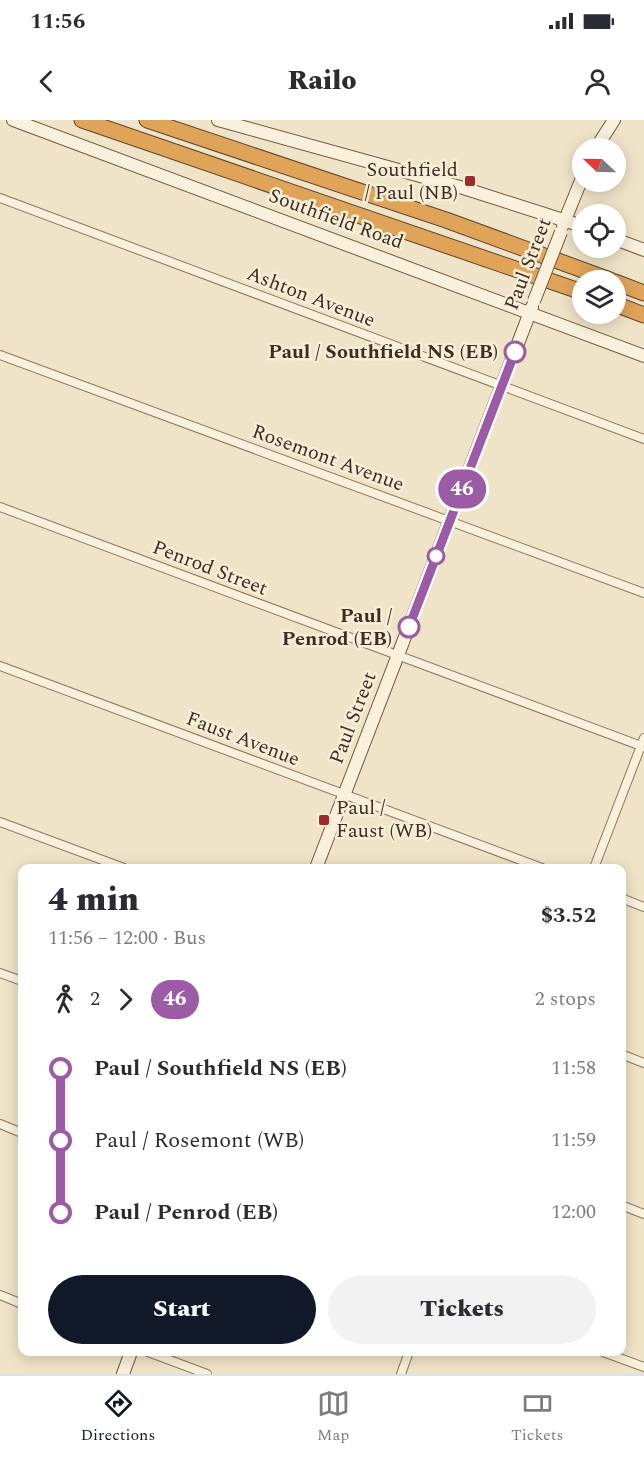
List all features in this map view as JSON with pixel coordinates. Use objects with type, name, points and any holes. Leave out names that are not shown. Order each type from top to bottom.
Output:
[{"type":"highway","points":[[82,120],[572,289]]},
{"type":"highway","points":[[147,120],[446,220],[583,270]]},
{"type":"highway","points":[[626,286],[644,293]]},
{"type":"highway","points":[[626,308],[644,315]]},
{"type":"main road","name":"Southfield Road","points":[[13,120],[532,307],[644,357]]},
{"type":"main road","points":[[218,120],[572,222]]},
{"type":"main road","points":[[602,138],[614,120]]},
{"type":"main road","name":"Paul Street","points":[[318,864],[576,192]]},
{"type":"main road","points":[[626,243],[644,250]]},
{"type":"main road","points":[[123,1374],[130,1356]]},
{"type":"street","name":"Ashton Avenue","points":[[0,198],[644,439]]},
{"type":"street","name":"Rosemont Avenue","points":[[0,355],[644,593]]},
{"type":"street","name":"Penrod Street","points":[[0,507],[398,656],[643,744]]},
{"type":"street","name":"Faust Avenue","points":[[0,666],[531,864]]},
{"type":"street","points":[[596,864],[643,744]]},
{"type":"street","points":[[0,822],[113,864]]},
{"type":"street","points":[[626,900],[644,907]]},
{"type":"street","points":[[0,973],[18,980]]},
{"type":"street","points":[[626,1056],[644,1063]]},
{"type":"street","points":[[0,1124],[18,1131]]},
{"type":"street","points":[[626,1207],[644,1214]]},
{"type":"street","points":[[0,1295],[18,1302]]},
{"type":"street","points":[[159,1356],[207,1374]]},
{"type":"street","points":[[401,1374],[408,1356]]},
{"type":"street","points":[[614,1356],[644,1367]]},
{"type":"bus line","name":"46","points":[[409,627],[515,352]]},
{"type":"place","name":"Southfield / Paul (NB)","points":[[470,181]]},
{"type":"place","name":"Paul / Southfield NS (EB)","points":[[515,352]]},
{"type":"place","name":"Paul / Penrod (EB)","points":[[409,627]]},
{"type":"place","name":"Paul / Faust (WB)","points":[[324,820]]}]
